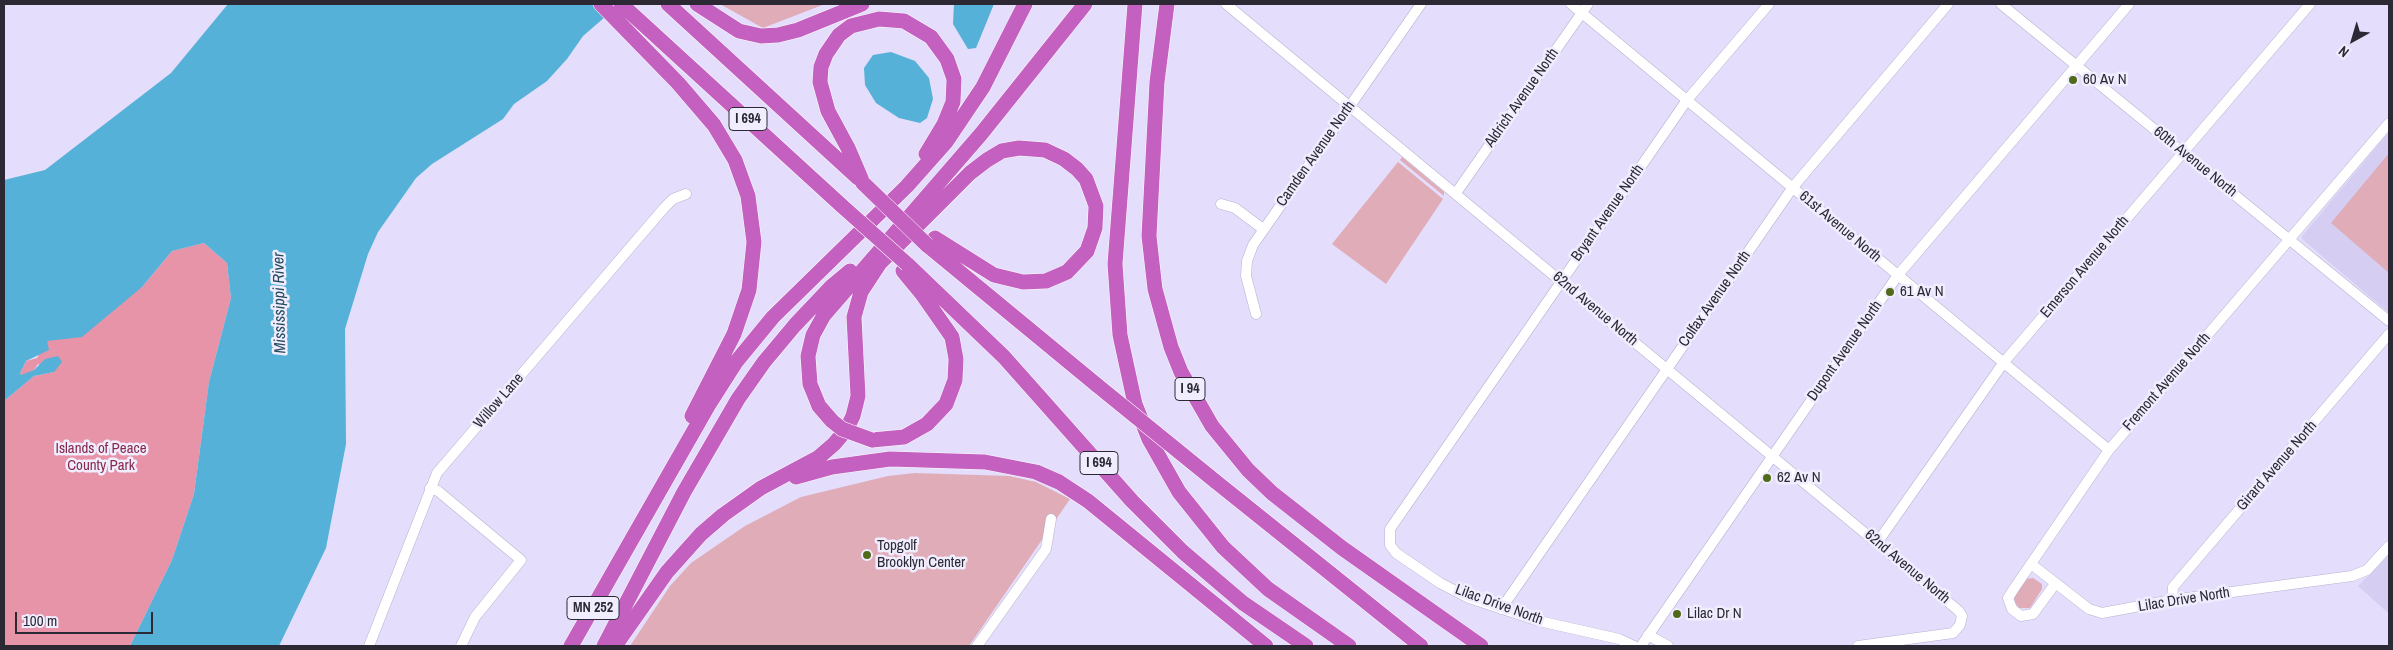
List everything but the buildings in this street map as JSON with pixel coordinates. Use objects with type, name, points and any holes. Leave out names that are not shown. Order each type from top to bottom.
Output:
[{"type":"highway","points":[[601,4],[706,114],[722,135],[735,160],[750,206],[754,233],[754,261],[746,302],[734,334],[615,569]]},
{"type":"highway","name":"I 694","points":[[621,4],[842,206],[904,267],[1004,357],[1132,501],[1183,552],[1243,603],[1306,646]]},
{"type":"highway","points":[[697,4],[739,31],[761,36],[793,32],[862,4]]},
{"type":"highway","points":[[615,569],[708,406],[736,362],[773,317],[913,181],[956,129],[990,74],[1025,4]]},
{"type":"highway","points":[[904,267],[952,337],[956,359],[955,380],[946,404],[927,424],[904,437],[872,440],[842,429],[827,417],[819,406],[809,378],[810,342],[828,309],[981,134],[1085,4]]},
{"type":"highway","points":[[1135,4],[1115,264],[1120,335],[1136,404],[1149,439],[1179,492],[1223,547],[1268,589],[1349,646]]},
{"type":"highway","name":"I 94","points":[[1167,4],[1157,82],[1149,236],[1155,289],[1167,335],[1181,372],[1212,426],[1244,465],[1272,494],[1342,548],[1481,646]]},
{"type":"highway","name":"I 694","points":[[671,6],[907,226],[931,242],[1098,386],[1421,646]]},
{"type":"highway","points":[[841,251],[923,158],[944,124],[953,102],[954,86],[952,72],[940,47],[920,29],[896,19],[871,19],[845,30],[826,54],[819,75],[828,111],[848,148],[862,183]]},
{"type":"highway","points":[[615,646],[672,565],[696,539],[761,488],[819,457],[846,430],[857,403],[858,377],[854,317],[865,285],[880,263],[980,165],[994,155],[1010,149],[1029,148],[1052,152],[1077,169],[1086,179],[1094,200],[1096,220],[1087,251],[1068,272],[1046,281],[1023,282],[994,275],[931,242]]},
{"type":"highway","points":[[604,646],[706,453],[754,375],[795,325],[832,286],[871,259]]},
{"type":"highway","points":[[732,509],[796,477],[832,467],[866,461],[897,459],[970,461],[1025,469],[1059,482],[1088,501],[1266,646]]},
{"type":"highway","name":"MN 252","points":[[571,646],[615,569]]},
{"type":"highway","points":[[1403,632],[1433,646]]},
{"type":"street","name":"62nd Avenue North","points":[[1226,4],[1667,368],[1959,611],[1962,616],[1960,625],[1952,633],[1858,646]]},
{"type":"street","name":"Camden Avenue North","points":[[1256,314],[1246,276],[1246,261],[1253,245],[1420,4]]},
{"type":"street","name":"61st Avenue North","points":[[1571,4],[2109,450]]},
{"type":"street","name":"Aldrich Avenue North","points":[[1456,193],[1588,4]]},
{"type":"street","name":"Bryant Avenue North","points":[[1390,529],[1687,100],[1768,4]]},
{"type":"street","name":"Colfax Avenue North","points":[[1501,608],[1793,187],[1948,4]]},
{"type":"street","name":"60th Avenue North","points":[[2001,4],[2389,321]]},
{"type":"street","name":"Dupont Avenue North","points":[[1640,646],[1898,275],[2129,4]]},
{"type":"street","name":"Emerson Avenue North","points":[[1877,543],[2004,362],[2310,4]]},
{"type":"street","name":"Fremont Avenue North","points":[[2055,584],[2033,614],[2021,616],[2012,609],[2008,598],[2109,450],[2389,123]]},
{"type":"street","name":"Willow Lane","points":[[370,646],[437,473],[664,208],[673,199],[686,194]]},
{"type":"street","points":[[1221,204],[1235,208],[1263,229]]},
{"type":"street","name":"Girard Avenue North","points":[[2172,600],[2173,587],[2389,334]]},
{"type":"street","points":[[430,488],[438,491],[521,560],[476,617],[461,646]]},
{"type":"street","points":[[977,646],[1046,549],[1051,519]]},
{"type":"street","name":"Lilac Drive North","points":[[1390,529],[1390,545],[1405,560],[1440,583],[1469,598],[1539,621],[1619,638],[1634,646]]},
{"type":"street","name":"Lilac Drive North","points":[[2031,564],[2089,610],[2102,613],[2172,600],[2352,576],[2367,570],[2389,546]]},
{"type":"street","points":[[1648,635],[1668,646]]},
{"type":"shaded area","points":[[720,4],[825,4],[763,28]]},
{"type":"shaded area","points":[[2389,132],[2389,313],[2302,239],[2302,236]]},
{"type":"shaded area","points":[[2389,153],[2389,273],[2331,223]]},
{"type":"shaded area","points":[[1402,157],[1444,192],[1444,196],[1400,160]]},
{"type":"shaded area","points":[[1398,162],[1443,199],[1386,284],[1332,244]]},
{"type":"shaded area","name":"Topgolf Brooklyn Center","points":[[915,473],[1009,476],[1036,482],[1070,499],[969,646],[630,646],[670,586],[691,563],[745,526],[801,497],[888,476]]},
{"type":"shaded area","points":[[2389,555],[2389,611],[2387,612],[2358,586]]},
{"type":"shaded area","points":[[2033,578],[2042,584],[2042,589],[2030,608],[2019,608],[2012,598],[2025,579]]},
{"type":"green space","name":"Islands of Peace County Park","points":[[204,243],[227,263],[231,298],[209,382],[194,494],[172,560],[130,646],[4,646],[4,401],[34,376],[54,372],[38,364],[34,370],[21,376],[20,373],[26,361],[37,358],[46,341],[142,287],[172,251]]},
{"type":"water","name":"Mississippi River","points":[[228,4],[620,4],[583,36],[567,59],[547,81],[514,104],[503,119],[432,164],[416,178],[378,232],[368,254],[345,329],[346,444],[326,548],[279,646],[130,646],[172,560],[194,494],[209,382],[231,298],[227,263],[204,243],[172,251],[142,287],[82,337],[47,341],[49,350],[26,361],[20,373],[21,375],[34,370],[45,359],[58,356],[62,362],[54,372],[34,376],[4,401],[4,180],[45,170],[171,73]]},
{"type":"water","points":[[954,4],[994,4],[976,48],[968,49],[953,24]]},
{"type":"water","points":[[891,52],[915,61],[929,78],[933,99],[927,118],[920,123],[899,118],[876,103],[865,85],[864,68],[873,55]]},
{"type":"place","name":"60 Av N","points":[[2073,80]]},
{"type":"place","name":"61 Av N","points":[[1890,292]]},
{"type":"place","name":"62 Av N","points":[[1767,478]]},
{"type":"place","name":"Topgolf Brooklyn Center","points":[[867,555]]},
{"type":"place","name":"Lilac Dr N","points":[[1677,614]]}]
